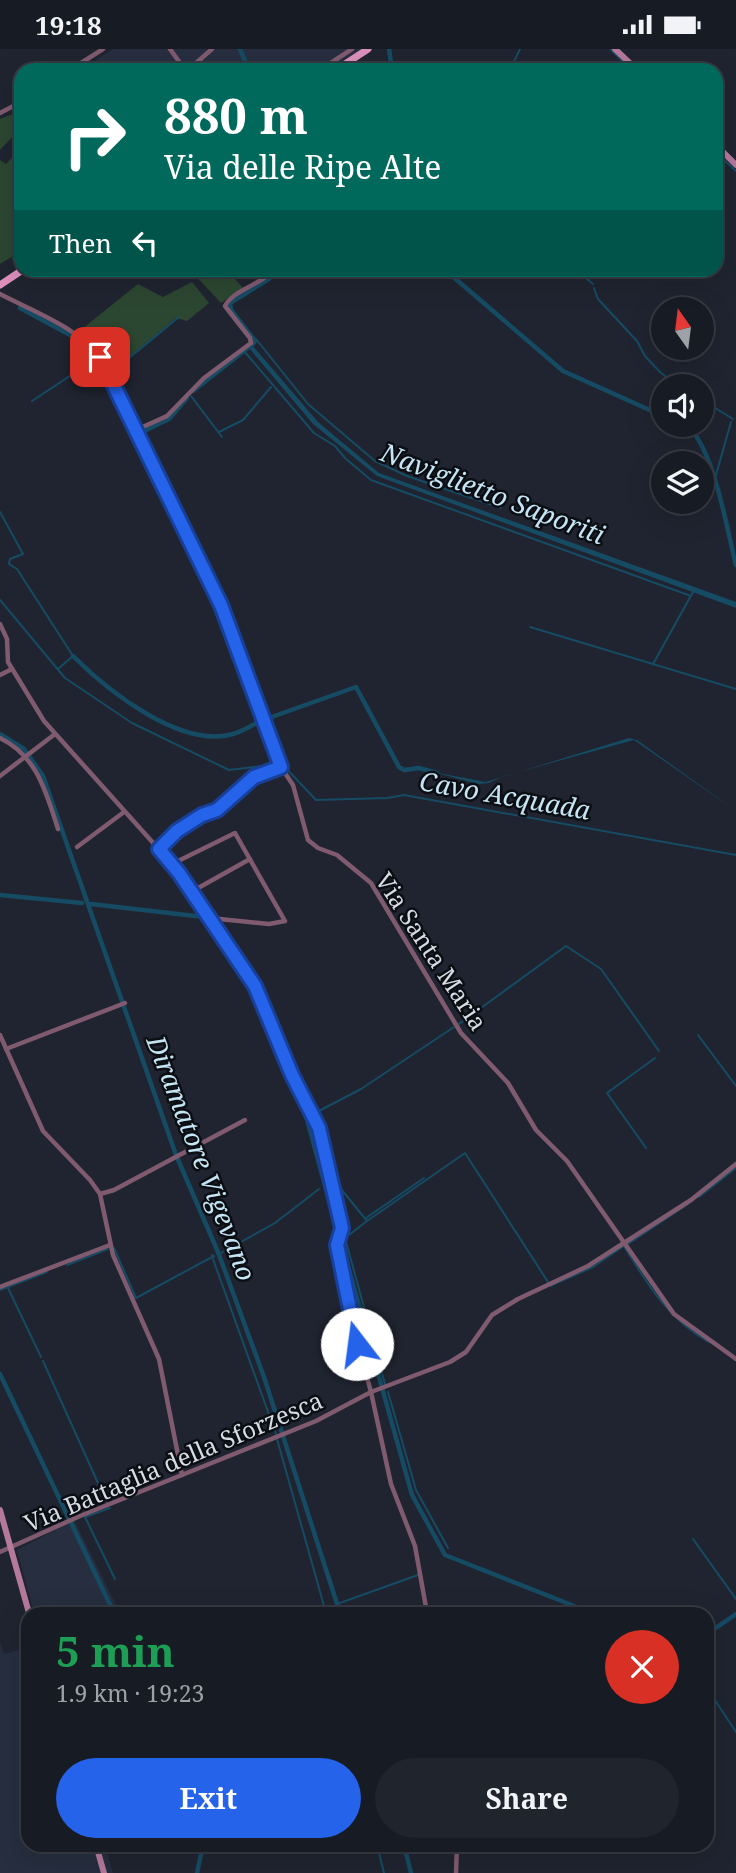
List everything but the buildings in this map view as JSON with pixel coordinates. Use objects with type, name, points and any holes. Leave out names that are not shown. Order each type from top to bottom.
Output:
[{"type":"main road","points":[[346,63],[368,49]]},
{"type":"main road","points":[[615,49],[630,63]]},
{"type":"main road","points":[[340,57],[354,58]]},
{"type":"main road","points":[[723,152],[736,165]]},
{"type":"main road","points":[[0,1510],[27,1607]]},
{"type":"main road","points":[[98,1852],[104,1873]]},
{"type":"street","points":[[82,63],[103,49]]},
{"type":"street","points":[[170,49],[181,63]]},
{"type":"street","points":[[195,63],[212,49]]},
{"type":"street","points":[[331,63],[352,49]]},
{"type":"street","points":[[137,433],[167,416],[204,377],[250,344],[225,306],[263,277]]},
{"type":"street","name":"Via Santa Maria","points":[[0,294],[84,341],[100,357],[221,605],[281,767],[293,785],[308,840],[318,848],[337,855],[371,883],[461,1033],[508,1083],[536,1130],[567,1161],[674,1314],[736,1359]]},
{"type":"street","points":[[0,624],[7,639],[7,656],[12,669],[55,734],[172,864],[255,986],[292,1075],[319,1128],[342,1228],[337,1245],[349,1312],[371,1392],[391,1484],[415,1546],[426,1607]]},
{"type":"street","points":[[0,675],[12,669]]},
{"type":"street","points":[[0,776],[55,734]]},
{"type":"street","points":[[0,738],[28,755],[40,778],[58,829]]},
{"type":"street","points":[[159,849],[177,831],[202,815],[217,810],[254,777],[281,767]]},
{"type":"street","points":[[77,848],[124,812]]},
{"type":"street","points":[[172,864],[235,833],[285,921],[268,924],[209,918]]},
{"type":"street","points":[[191,892],[250,859]]},
{"type":"street","points":[[5,1049],[125,1003]]},
{"type":"street","points":[[0,1035],[43,1131],[100,1194],[110,1245],[159,1359],[182,1475]]},
{"type":"street","points":[[100,1194],[114,1190],[245,1120]]},
{"type":"street","name":"Via Battaglia della Sforzesca","points":[[0,1552],[70,1520],[316,1421],[371,1392],[450,1362],[466,1352],[492,1315],[517,1299],[588,1266],[691,1200],[736,1164]]},
{"type":"street","points":[[0,1287],[110,1245]]},
{"type":"street","points":[[456,1873],[457,1852]]},
{"type":"shaded area","points":[[113,49],[362,49],[340,63],[92,63]]},
{"type":"shaded area","points":[[74,1520],[117,1607],[32,1607],[17,1550]]},
{"type":"shaded area","points":[[0,1641],[4,1654],[21,1649],[21,1852],[107,1852],[113,1873],[0,1873]]},
{"type":"green space","points":[[14,114],[14,135],[0,150],[0,119]]},
{"type":"green space","points":[[14,155],[14,255],[0,264],[0,160],[6,164]]},
{"type":"green space","points":[[197,277],[233,277],[243,288],[221,303]]},
{"type":"green space","points":[[192,282],[209,303],[187,321],[176,318],[110,373],[103,353],[119,344],[115,334],[107,337],[99,333],[88,340],[77,333],[138,284],[163,297]]},
{"type":"water","points":[[252,345],[318,422],[379,473],[736,602],[736,608],[377,476],[313,424],[249,348]]},
{"type":"water","points":[[629,738],[637,740],[736,811],[634,740],[519,772]]},
{"type":"water","points":[[433,772],[486,782],[501,777],[489,783],[478,784]]},
{"type":"waterway","points":[[240,49],[246,63]]},
{"type":"waterway","points":[[389,49],[391,63]]},
{"type":"waterway","points":[[513,63],[520,49]]},
{"type":"waterway","points":[[610,49],[625,63]]},
{"type":"waterway","points":[[723,159],[736,171]]},
{"type":"waterway","points":[[255,341],[231,310],[230,303],[271,277]]},
{"type":"waterway","points":[[453,277],[563,371],[651,411]]},
{"type":"waterway","points":[[585,277],[593,284]]},
{"type":"waterway","points":[[594,288],[598,299],[637,341],[645,356],[662,374]]},
{"type":"waterway","points":[[20,308],[72,336],[96,355],[150,465]]},
{"type":"waterway","points":[[106,377],[179,317]]},
{"type":"waterway","name":"Naviglietto Saporiti","points":[[256,339],[308,404],[375,461],[407,476],[501,508]]},
{"type":"waterway","points":[[193,391],[254,343]]},
{"type":"waterway","name":"Naviglietto Saporiti","points":[[244,351],[314,433],[335,446],[371,480],[691,596]]},
{"type":"waterway","points":[[32,401],[97,358]]},
{"type":"waterway","points":[[219,432],[243,420],[271,387]]},
{"type":"waterway","points":[[191,396],[222,437]]},
{"type":"waterway","points":[[136,435],[169,419],[187,398]]},
{"type":"waterway","points":[[714,407],[733,419]]},
{"type":"waterway","points":[[714,482],[731,422]]},
{"type":"waterway","points":[[697,437],[712,470],[736,565]]},
{"type":"waterway","points":[[0,512],[23,554],[10,559],[9,564],[17,569],[73,656],[58,669]]},
{"type":"waterway","points":[[653,664],[693,592]]},
{"type":"waterway","name":"Cavo Acquada","points":[[0,600],[65,678],[132,723],[229,770],[278,764]]},
{"type":"waterway","points":[[530,627],[736,689]]},
{"type":"waterway","points":[[73,656],[125,700],[147,714],[191,733],[213,736],[233,734],[263,720]]},
{"type":"waterway","points":[[266,719],[356,687],[399,767],[404,770],[419,768],[437,773]]},
{"type":"waterway","name":"Diramatore Vigevano","points":[[0,734],[24,749],[43,776],[176,1155],[218,1252],[264,1377],[338,1607]]},
{"type":"waterway","name":"Cavo Acquada","points":[[282,764],[316,800],[404,795],[736,855]]},
{"type":"waterway","points":[[0,895],[82,903]]},
{"type":"waterway","points":[[91,904],[204,917],[233,957]]},
{"type":"waterway","points":[[459,1024],[566,946],[601,969],[659,1051]]},
{"type":"waterway","points":[[247,979],[306,1116],[339,1237]]},
{"type":"waterway","points":[[315,1113],[361,1089],[454,1027]]},
{"type":"waterway","points":[[698,1035],[736,1086]]},
{"type":"waterway","points":[[646,1148],[607,1093],[655,1058]]},
{"type":"waterway","points":[[337,1184],[367,1221],[465,1153],[548,1282]]},
{"type":"waterway","points":[[699,1197],[736,1168]]},
{"type":"waterway","points":[[366,1218],[424,1178]]},
{"type":"waterway","points":[[221,1253],[275,1223],[319,1189]]},
{"type":"waterway","points":[[628,1244],[688,1204]]},
{"type":"waterway","points":[[367,1221],[345,1238],[385,1384]]},
{"type":"waterway","points":[[341,1241],[412,1495],[445,1555],[577,1607]]},
{"type":"waterway","points":[[550,1286],[593,1267],[624,1246],[660,1300],[682,1323],[709,1342]]},
{"type":"waterway","points":[[114,1248],[136,1298],[214,1256]]},
{"type":"waterway","points":[[67,1265],[108,1249]]},
{"type":"waterway","points":[[213,1259],[276,1434]]},
{"type":"waterway","points":[[0,1290],[47,1272]]},
{"type":"waterway","points":[[8,1288],[41,1357]]},
{"type":"waterway","points":[[43,1361],[107,1503]]},
{"type":"waterway","points":[[0,1374],[111,1607]]},
{"type":"waterway","points":[[388,1392],[416,1490],[448,1548]]},
{"type":"waterway","points":[[277,1439],[324,1607]]},
{"type":"waterway","points":[[110,1508],[85,1517],[115,1579]]},
{"type":"waterway","points":[[693,1539],[736,1599]]},
{"type":"waterway","points":[[337,1604],[418,1575]]},
{"type":"waterway","points":[[714,1629],[736,1614]]},
{"type":"waterway","points":[[714,1699],[736,1732]]},
{"type":"waterway","points":[[197,1873],[202,1852]]},
{"type":"waterway","points":[[379,1852],[384,1873]]},
{"type":"waterway","name":"Diramatore Vigevano","points":[[406,1852],[411,1873]]},
{"type":"route","points":[[100,357],[119,400],[198,553],[221,605],[245,663],[281,767],[254,777],[217,810],[202,815],[168,837],[159,849],[179,873],[246,970],[292,1075],[315,1116],[343,1233],[337,1245],[357,1344]]}]
